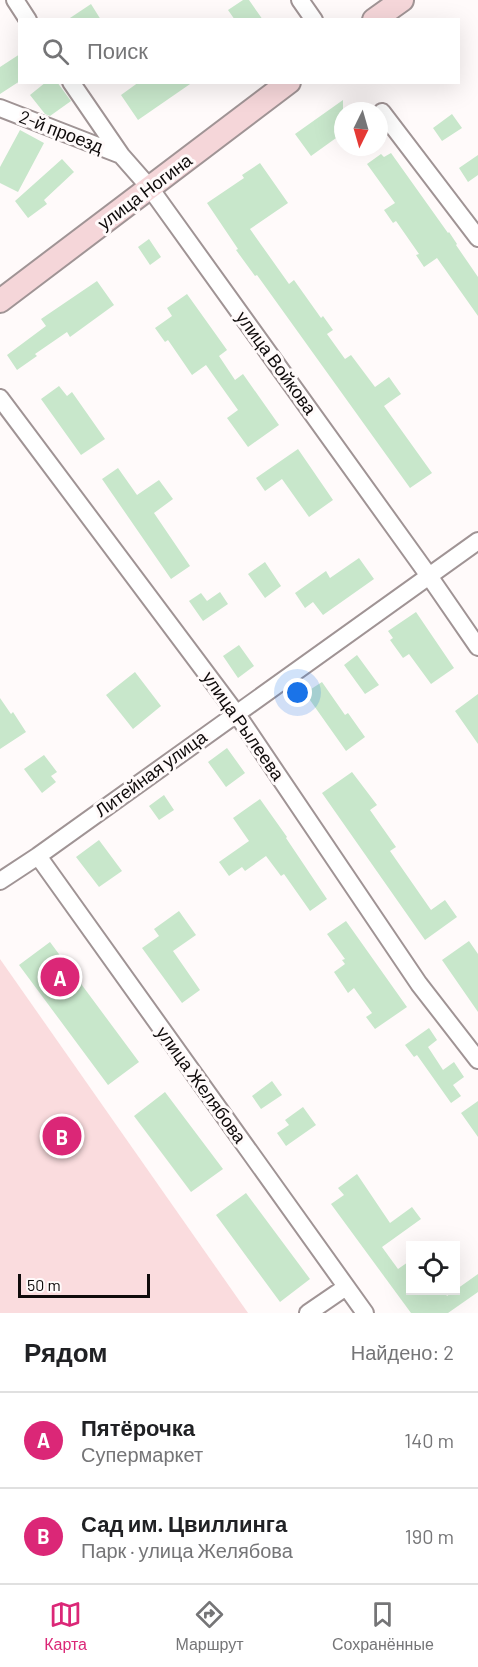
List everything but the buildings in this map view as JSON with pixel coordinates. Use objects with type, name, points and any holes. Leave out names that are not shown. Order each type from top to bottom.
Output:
[{"type":"street","points":[[15,0],[27,18]]},
{"type":"street","points":[[300,0],[313,18]]},
{"type":"street","points":[[377,18],[402,0]]},
{"type":"street","name":"улица Войкова","points":[[72,84],[121,155],[150,188],[478,646]]},
{"type":"street","name":"улица Ногина","points":[[0,301],[286,84]]},
{"type":"street","name":"2-й проезд","points":[[0,108],[121,155]]},
{"type":"street","points":[[388,120],[478,238]]},
{"type":"street","name":"улица Рылеева","points":[[0,398],[236,713],[419,984],[478,1060]]},
{"type":"street","name":"Литейная улица","points":[[0,881],[478,541]]},
{"type":"street","name":"улица Желябова","points":[[38,856],[365,1313]]},
{"type":"street","points":[[308,1313],[346,1287]]},
{"type":"shaded area","points":[[0,959],[248,1313],[0,1313]]},
{"type":"place","name":"Пятёрочка","points":[[60,977]]},
{"type":"place","name":"Сад им. Цвиллинга","points":[[62,1136]]}]
